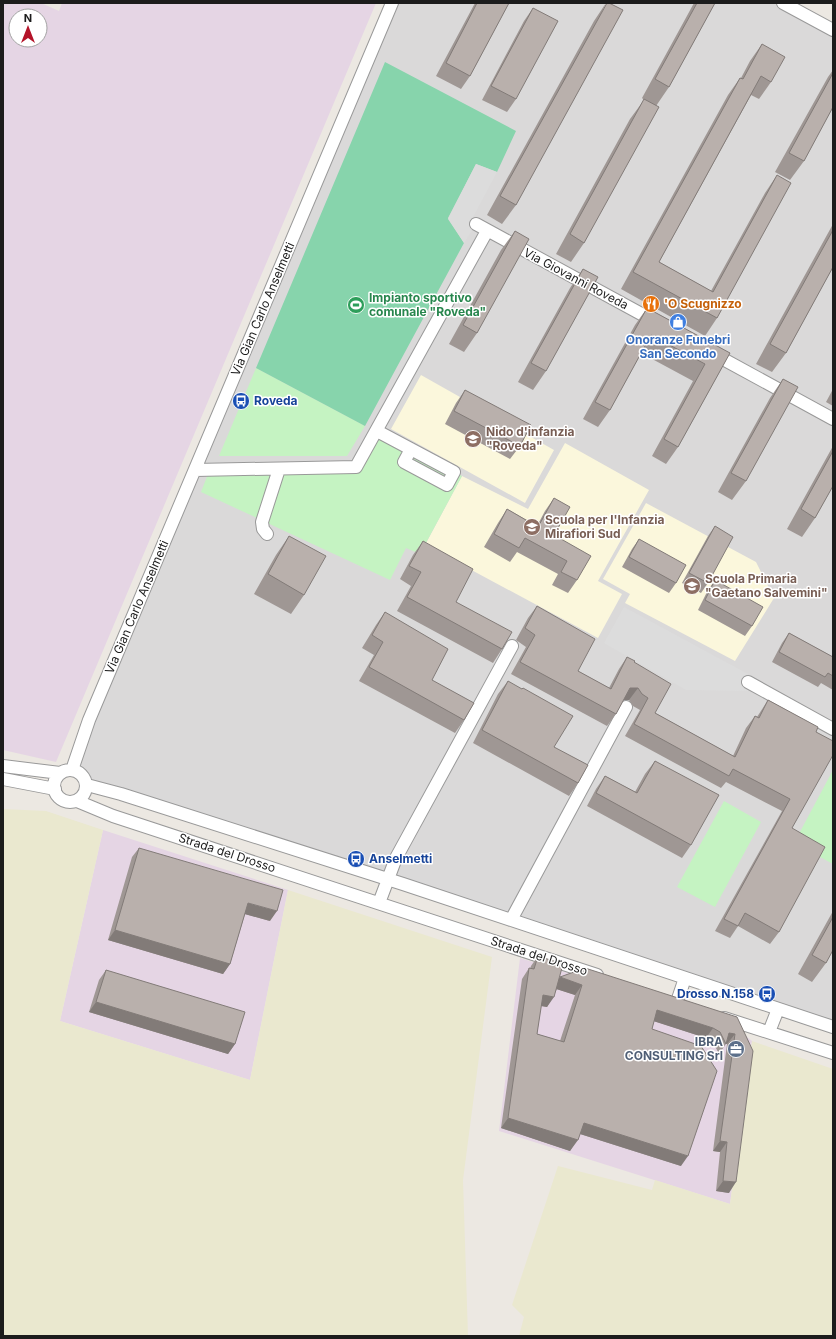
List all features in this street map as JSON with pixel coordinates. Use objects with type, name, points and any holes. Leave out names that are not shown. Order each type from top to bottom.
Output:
[{"type":"street","name":"Via Gian Carlo Anselmetti","points":[[72,770],[89,720],[392,3]]},
{"type":"street","points":[[783,3],[833,30]]},
{"type":"street","name":"Via Giovanni Roveda","points":[[476,224],[669,329]]},
{"type":"street","points":[[195,470],[356,467],[487,231]]},
{"type":"street","points":[[703,348],[833,419]]},
{"type":"street","points":[[377,431],[411,449]]},
{"type":"street","points":[[267,534],[263,529],[262,522],[279,469]]},
{"type":"street","points":[[379,903],[396,858],[512,646]]},
{"type":"street","points":[[748,682],[833,729]]},
{"type":"street","points":[[511,920],[626,707]]},
{"type":"street","points":[[3,766],[60,773],[72,770],[79,772],[87,785],[84,795],[77,801],[69,802],[57,796],[54,782],[60,773]]},
{"type":"street","points":[[3,779],[55,789]]},
{"type":"street","name":"Strada del Drosso","points":[[87,785],[121,794],[388,879],[833,1028]]},
{"type":"street","name":"Strada del Drosso","points":[[77,801],[113,816],[605,978]]},
{"type":"street","points":[[677,1002],[685,978]]},
{"type":"street","points":[[662,997],[691,1006]]},
{"type":"street","points":[[769,1032],[778,1009]]},
{"type":"street","points":[[713,1014],[833,1054]]},
{"type":"shaded area","points":[[3,3],[41,3],[59,11],[62,3],[376,3],[56,762],[3,750]]},
{"type":"shaded area","points":[[392,3],[783,3],[833,30],[833,1027],[87,785],[79,772],[72,770]]},
{"type":"shaded area","points":[[476,164],[497,172],[471,221],[476,224],[464,243],[448,219]]},
{"type":"shaded area","name":"Nido d'infanzia \"Roveda\"","points":[[421,375],[554,450],[525,503],[391,429]]},
{"type":"shaded area","name":"Scuola per l'Infanzia Mirafiori Sud","points":[[565,443],[649,490],[598,581],[622,594],[598,638],[425,545],[462,476],[528,509]]},
{"type":"shaded area","name":"Scuola Primaria \"Gaetano Salvemini\"","points":[[646,503],[756,562],[774,598],[735,661],[625,603],[630,594],[603,579]]},
{"type":"shaded area","points":[[624,607],[748,674],[748,691],[686,690],[604,643]]},
{"type":"shaded area","points":[[3,809],[46,811],[103,830],[60,1021],[250,1080],[288,890],[492,957],[463,1180],[468,1336],[3,1336]]},
{"type":"shaded area","points":[[103,830],[288,890],[250,1080],[60,1021]]},
{"type":"shaded area","points":[[520,958],[732,1025],[752,1041],[730,1204],[499,1131]]},
{"type":"shaded area","points":[[752,1041],[833,1069],[833,1336],[519,1336],[524,1317],[512,1305],[558,1166],[652,1190],[655,1180],[730,1204]]},
{"type":"green space","name":"Impianto sportivo comunale \"Roveda\"","points":[[385,62],[516,131],[497,172],[476,164],[448,218],[464,243],[365,426],[256,368]]},
{"type":"green space","points":[[256,368],[365,426],[347,456],[219,456]]},
{"type":"green space","points":[[382,433],[462,476],[420,554],[406,548],[390,580],[201,492],[208,474],[277,475],[359,472]]},
{"type":"green space","points":[[833,770],[833,864],[794,843]]},
{"type":"green space","points":[[724,801],[761,822],[715,907],[677,887]]},
{"type":"building","points":[[477,3],[509,3],[470,76],[446,63]]},
{"type":"building","points":[[607,3],[623,10],[516,205],[500,196]]},
{"type":"building","points":[[697,3],[715,3],[669,87],[655,79]]},
{"type":"building","points":[[533,8],[558,21],[516,99],[491,86]]},
{"type":"building","points":[[762,44],[785,57],[771,82],[761,76],[659,262],[713,292],[777,175],[791,183],[717,318],[633,272],[740,78],[743,79]]},
{"type":"building","points":[[833,73],[833,107],[804,161],[789,153]]},
{"type":"building","points":[[644,99],[659,107],[584,243],[570,234]]},
{"type":"building","points":[[833,230],[833,267],[786,353],[770,344]]},
{"type":"building","points":[[515,231],[529,239],[477,333],[463,325]]},
{"type":"building","points":[[583,269],[598,277],[546,371],[531,363]]},
{"type":"building","points":[[647,308],[730,353],[678,447],[664,439],[705,364],[651,335],[610,410],[595,402]]},
{"type":"building","points":[[783,379],[798,387],[746,481],[731,473]]},
{"type":"building","points":[[465,390],[531,425],[520,446],[454,411]]},
{"type":"building","points":[[833,451],[833,486],[815,518],[801,509]]},
{"type":"building","points":[[554,498],[570,507],[554,535],[591,556],[577,580],[561,572],[567,561],[525,538],[519,548],[494,534],[507,509],[538,527]]},
{"type":"building","points":[[715,526],[733,537],[708,583],[689,573]]},
{"type":"building","points":[[289,536],[326,556],[304,595],[268,574]]},
{"type":"building","points":[[639,539],[686,565],[676,583],[629,557]]},
{"type":"building","points":[[423,541],[473,569],[456,602],[512,632],[502,649],[407,597],[421,572],[409,566]]},
{"type":"building","points":[[715,580],[763,607],[752,626],[705,600]]},
{"type":"building","points":[[537,606],[595,639],[578,671],[611,689],[627,657],[635,661],[634,662],[671,684],[655,713],[735,757],[755,716],[759,718],[768,700],[818,727],[816,732],[833,741],[833,755],[792,828],[825,847],[779,932],[745,913],[738,926],[724,919],[790,799],[733,769],[729,776],[634,724],[648,698],[642,694],[638,688],[630,688],[616,714],[520,662],[535,635],[525,628]]},
{"type":"building","points":[[385,612],[448,649],[432,680],[474,703],[464,720],[369,667],[383,642],[372,635]]},
{"type":"building","points":[[789,633],[833,657],[833,676],[828,673],[825,677],[779,652]]},
{"type":"building","points":[[508,681],[573,716],[554,747],[588,765],[578,783],[482,730]]},
{"type":"building","points":[[655,761],[719,795],[691,845],[596,793],[605,776],[637,793]]},
{"type":"building","points":[[139,848],[283,890],[277,911],[248,903],[230,964],[115,930]]},
{"type":"building","points":[[833,917],[833,950],[826,963],[812,955]]},
{"type":"building","points":[[538,956],[563,964],[554,997],[543,995],[537,1034],[564,1042],[582,985],[560,977],[585,968],[737,1017],[753,1051],[736,1182],[723,1181],[727,1142],[720,1141],[735,1034],[729,1033],[726,1044],[720,1032],[713,1028],[657,1010],[652,1029],[701,1046],[717,1071],[688,1156],[584,1123],[578,1140],[508,1118],[529,968],[534,969]]},
{"type":"building","points":[[106,970],[245,1012],[235,1044],[96,1002]]},
{"type":"place","name":"'O Scugnizzo","points":[[651,304]]},
{"type":"place","name":"Impianto sportivo comunale \"Roveda\"","points":[[356,305]]},
{"type":"place","name":"Onoranze Funebri San Secondo","points":[[678,322]]},
{"type":"place","name":"Roveda","points":[[241,401]]},
{"type":"place","name":"Nido d'infanzia \"Roveda\"","points":[[473,439]]},
{"type":"place","name":"Scuola per l'Infanzia Mirafiori Sud","points":[[532,527]]},
{"type":"place","name":"Scuola Primaria \"Gaetano Salvemini\"","points":[[692,586]]},
{"type":"place","name":"Anselmetti","points":[[356,859]]},
{"type":"place","name":"Drosso N.158","points":[[767,994]]},
{"type":"place","name":"IBRA CONSULTING Srl","points":[[736,1049]]}]
